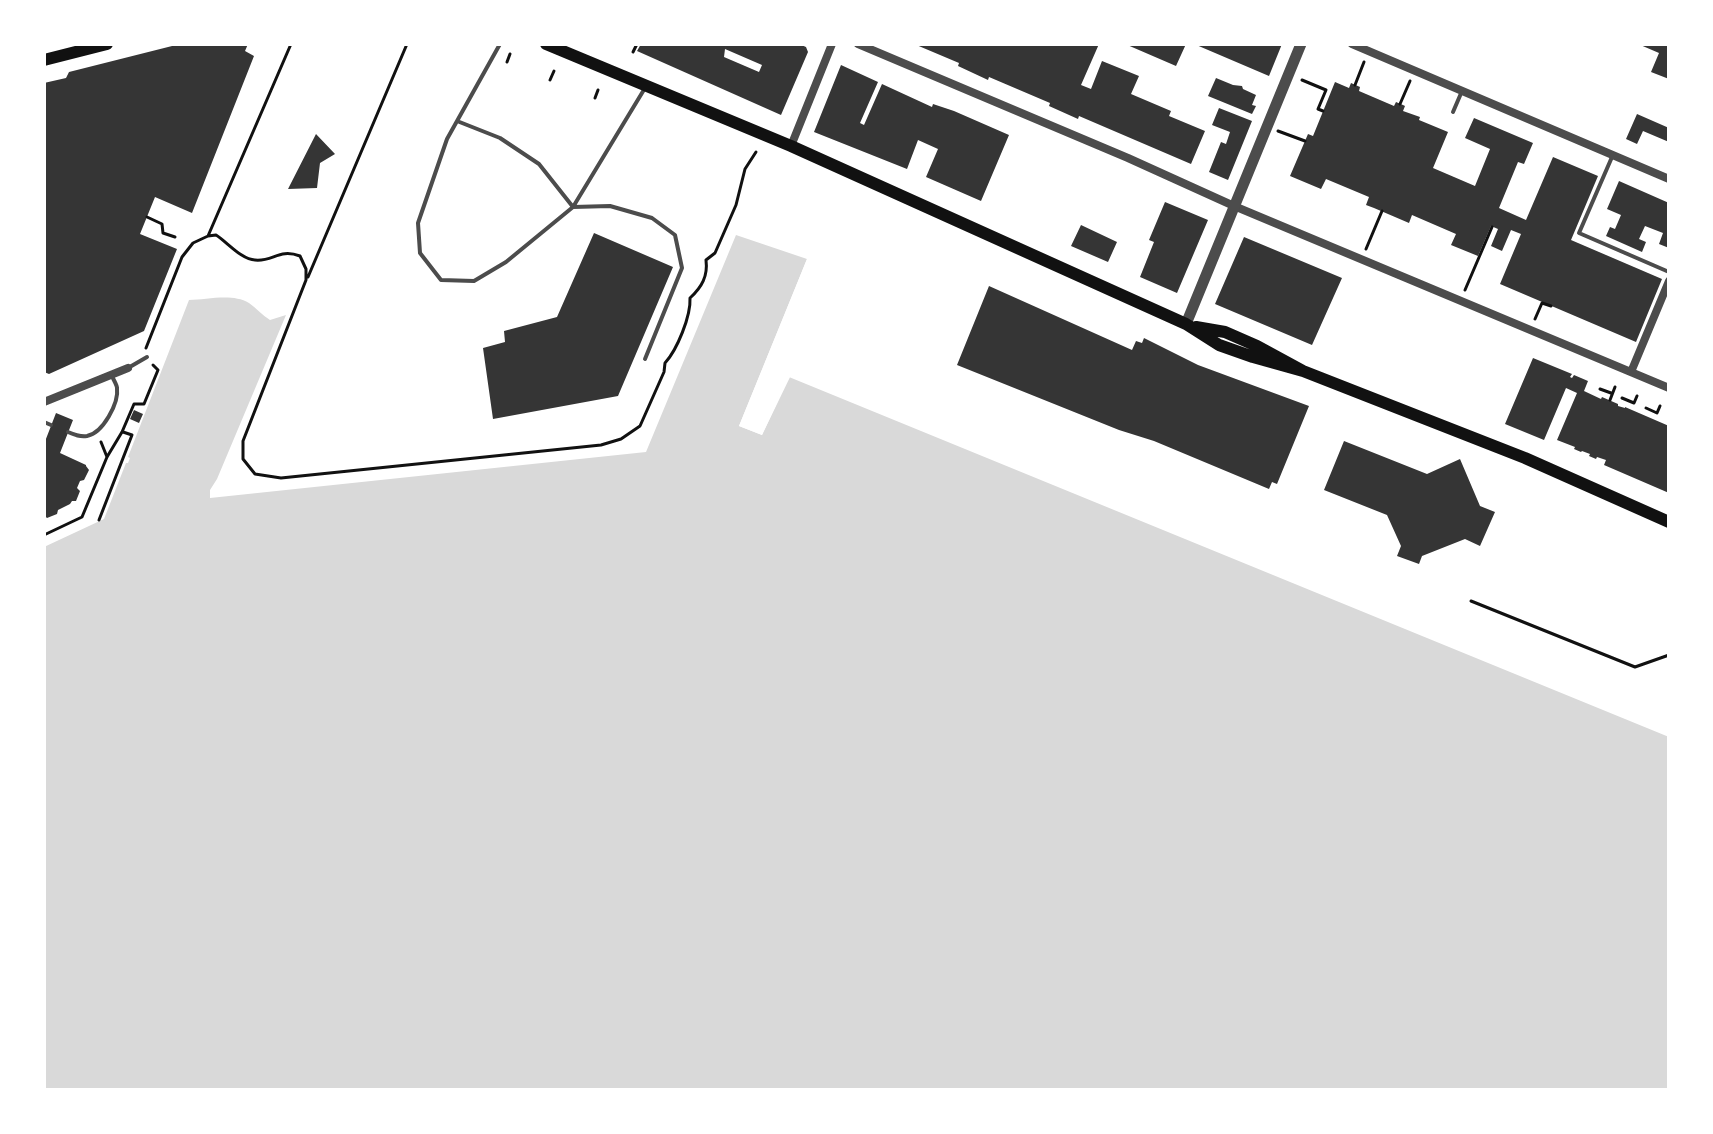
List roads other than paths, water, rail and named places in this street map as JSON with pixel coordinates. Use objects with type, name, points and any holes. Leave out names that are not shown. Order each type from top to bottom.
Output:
[{"type":"main road","points":[[44,60],[107,44]]},
{"type":"main road","points":[[546,44],[791,146],[1186,324],[1219,345],[1303,371],[1525,458],[1669,522]]},
{"type":"street","points":[[791,146],[832,44]]},
{"type":"street","points":[[858,44],[1669,388]]},
{"type":"street","points":[[1186,324],[1301,44]]},
{"type":"street","points":[[1352,44],[1669,179]]},
{"type":"street","points":[[1631,372],[1669,281]]},
{"type":"street","points":[[44,402],[128,368]]},
{"type":"lane","points":[[500,44],[447,139],[418,223],[420,253],[441,280],[474,281],[506,262],[573,207],[647,86]]},
{"type":"lane","points":[[1453,112],[1462,91]]},
{"type":"lane","points":[[457,121],[500,138],[539,164],[573,207]]},
{"type":"lane","points":[[1613,155],[1579,233],[1669,272]]},
{"type":"lane","points":[[573,207],[610,206],[652,218],[675,235],[682,268],[645,359]]},
{"type":"lane","points":[[128,368],[147,357]]},
{"type":"lane","points":[[68,432],[84,437],[98,432],[108,419],[116,397],[117,389],[112,375]]},
{"type":"lane","points":[[44,422],[51,425]]}]
